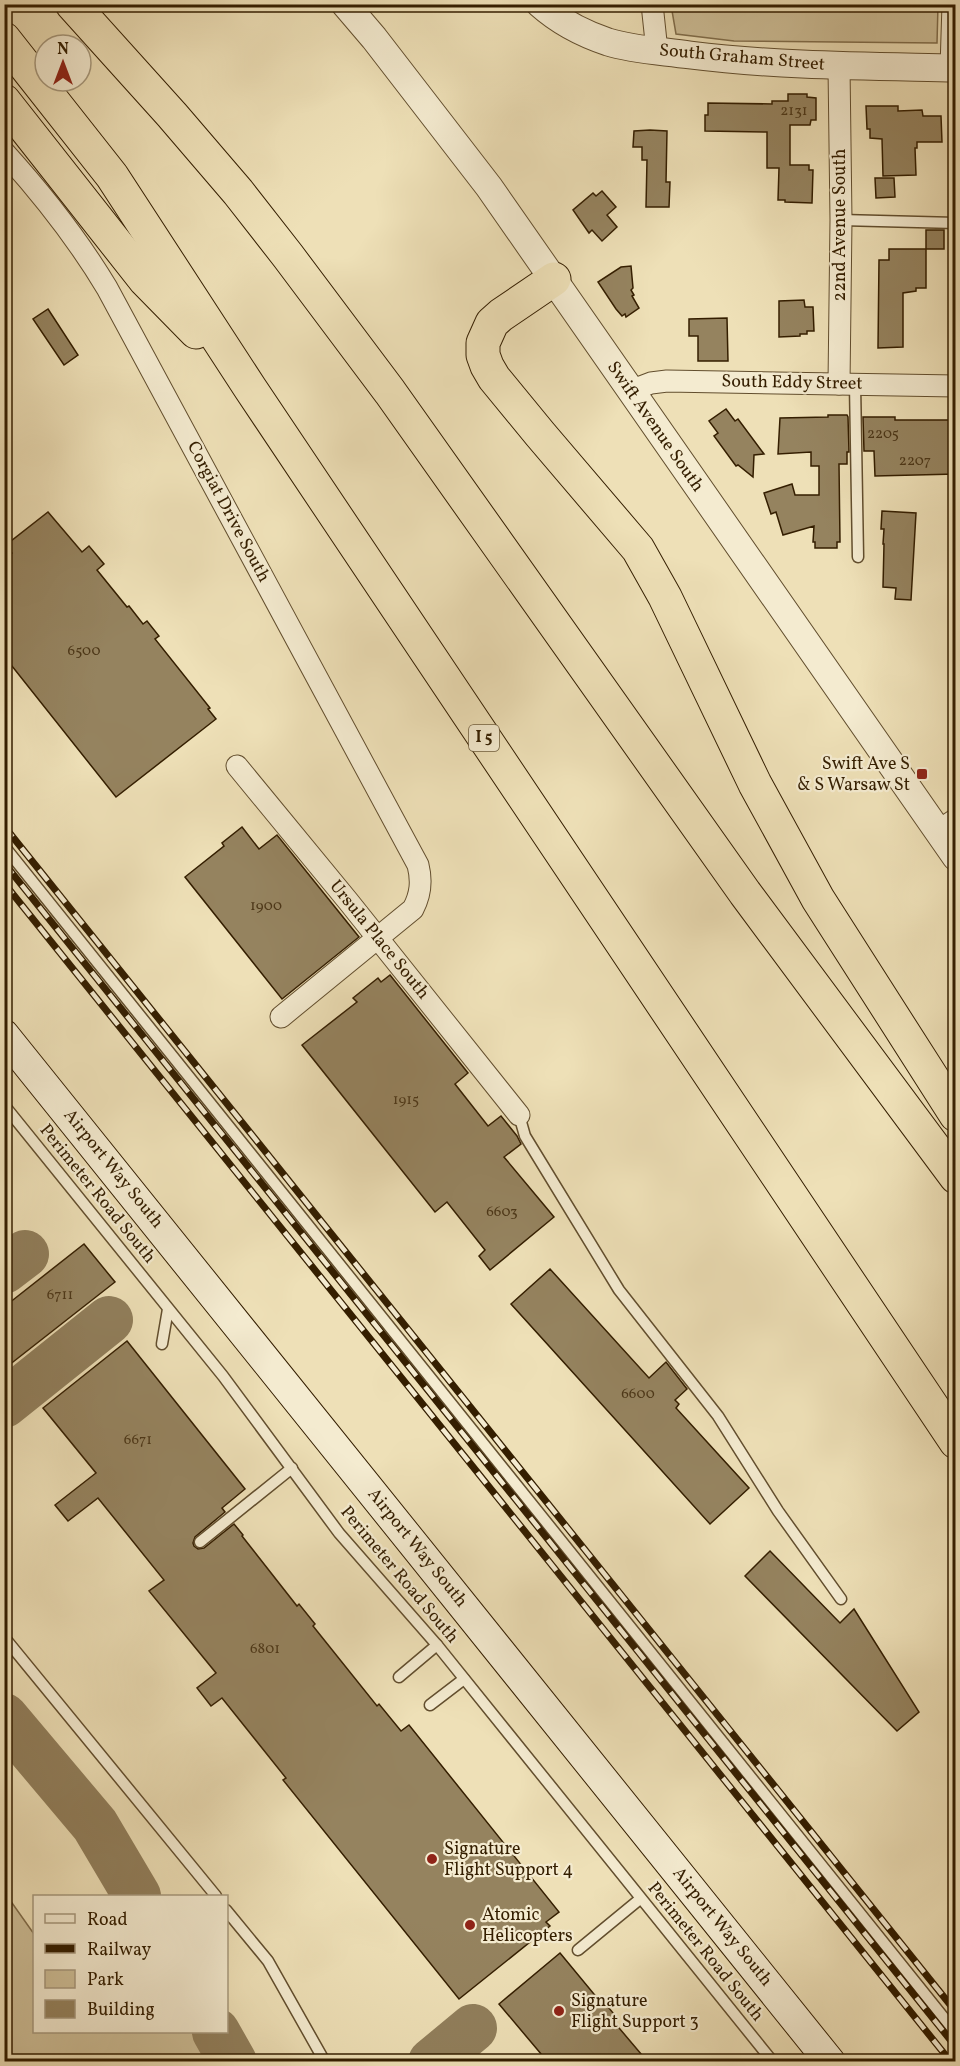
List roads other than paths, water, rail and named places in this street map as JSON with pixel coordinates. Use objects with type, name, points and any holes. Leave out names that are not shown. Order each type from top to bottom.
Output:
[{"type":"highway","points":[[72,4],[238,192],[295,265],[390,392],[745,893],[956,1177]]},
{"type":"highway","name":"I 5","points":[[4,39],[112,176],[250,388],[956,1442]]},
{"type":"highway","points":[[4,101],[145,279],[250,388]]},
{"type":"highway","points":[[554,279],[492,323],[483,343],[483,355],[487,366],[494,378],[638,549],[665,597],[755,784],[812,888],[956,1115]]},
{"type":"main road","name":"Airport Way South","points":[[4,1035],[830,2061]]},
{"type":"street","name":"Swift Avenue South","points":[[345,4],[482,178],[630,391],[947,825],[956,856]]},
{"type":"street","name":"South Graham Street","points":[[540,4],[563,21],[590,35],[629,47],[737,61],[839,67],[953,68]]},
{"type":"street","points":[[652,4],[657,51]]},
{"type":"street","points":[[953,4],[953,68]]},
{"type":"street","name":"22nd Avenue South","points":[[839,67],[841,220],[847,384]]},
{"type":"street","name":"Corgiat Drive South","points":[[4,152],[39,190],[84,249],[107,288],[418,865],[421,877],[418,900],[413,909],[377,939]]},
{"type":"street","name":"South Eddy Street","points":[[630,391],[651,383],[667,381],[956,386]]},
{"type":"street","name":"Ursula Place South","points":[[237,766],[519,1115]]},
{"type":"street","points":[[281,1017],[377,939]]},
{"type":"lane","points":[[841,220],[956,223]]},
{"type":"lane","points":[[847,384],[858,557]]},
{"type":"lane","points":[[4,846],[956,2033]]},
{"type":"lane","name":"Perimeter Road South","points":[[4,1105],[223,1376],[339,1533],[437,1645],[773,2061]]},
{"type":"lane","points":[[519,1115],[525,1136],[619,1290],[718,1416],[778,1511],[841,1599]]},
{"type":"lane","points":[[162,1344],[168,1308]]},
{"type":"lane","points":[[200,1542],[292,1468]]},
{"type":"lane","points":[[4,1637],[215,1895]]},
{"type":"lane","points":[[399,1677],[437,1645]]},
{"type":"lane","points":[[430,1706],[464,1679]]},
{"type":"lane","points":[[578,1950],[640,1899]]},
{"type":"lane","points":[[228,1912],[268,1961],[325,2061]]},
{"type":"railway","points":[[4,826],[956,2012]]},
{"type":"railway","points":[[4,863],[956,2047]]},
{"type":"railway","points":[[4,883],[951,2062]]},
{"type":"place","name":"Swift Ave S & S Warsaw St","points":[[922,774]]},
{"type":"place","name":"Signature Flight Support 4","points":[[432,1859]]},
{"type":"place","name":"Atomic Helicopters","points":[[470,1925]]},
{"type":"place","name":"Signature Flight Support 3","points":[[559,2011]]}]
